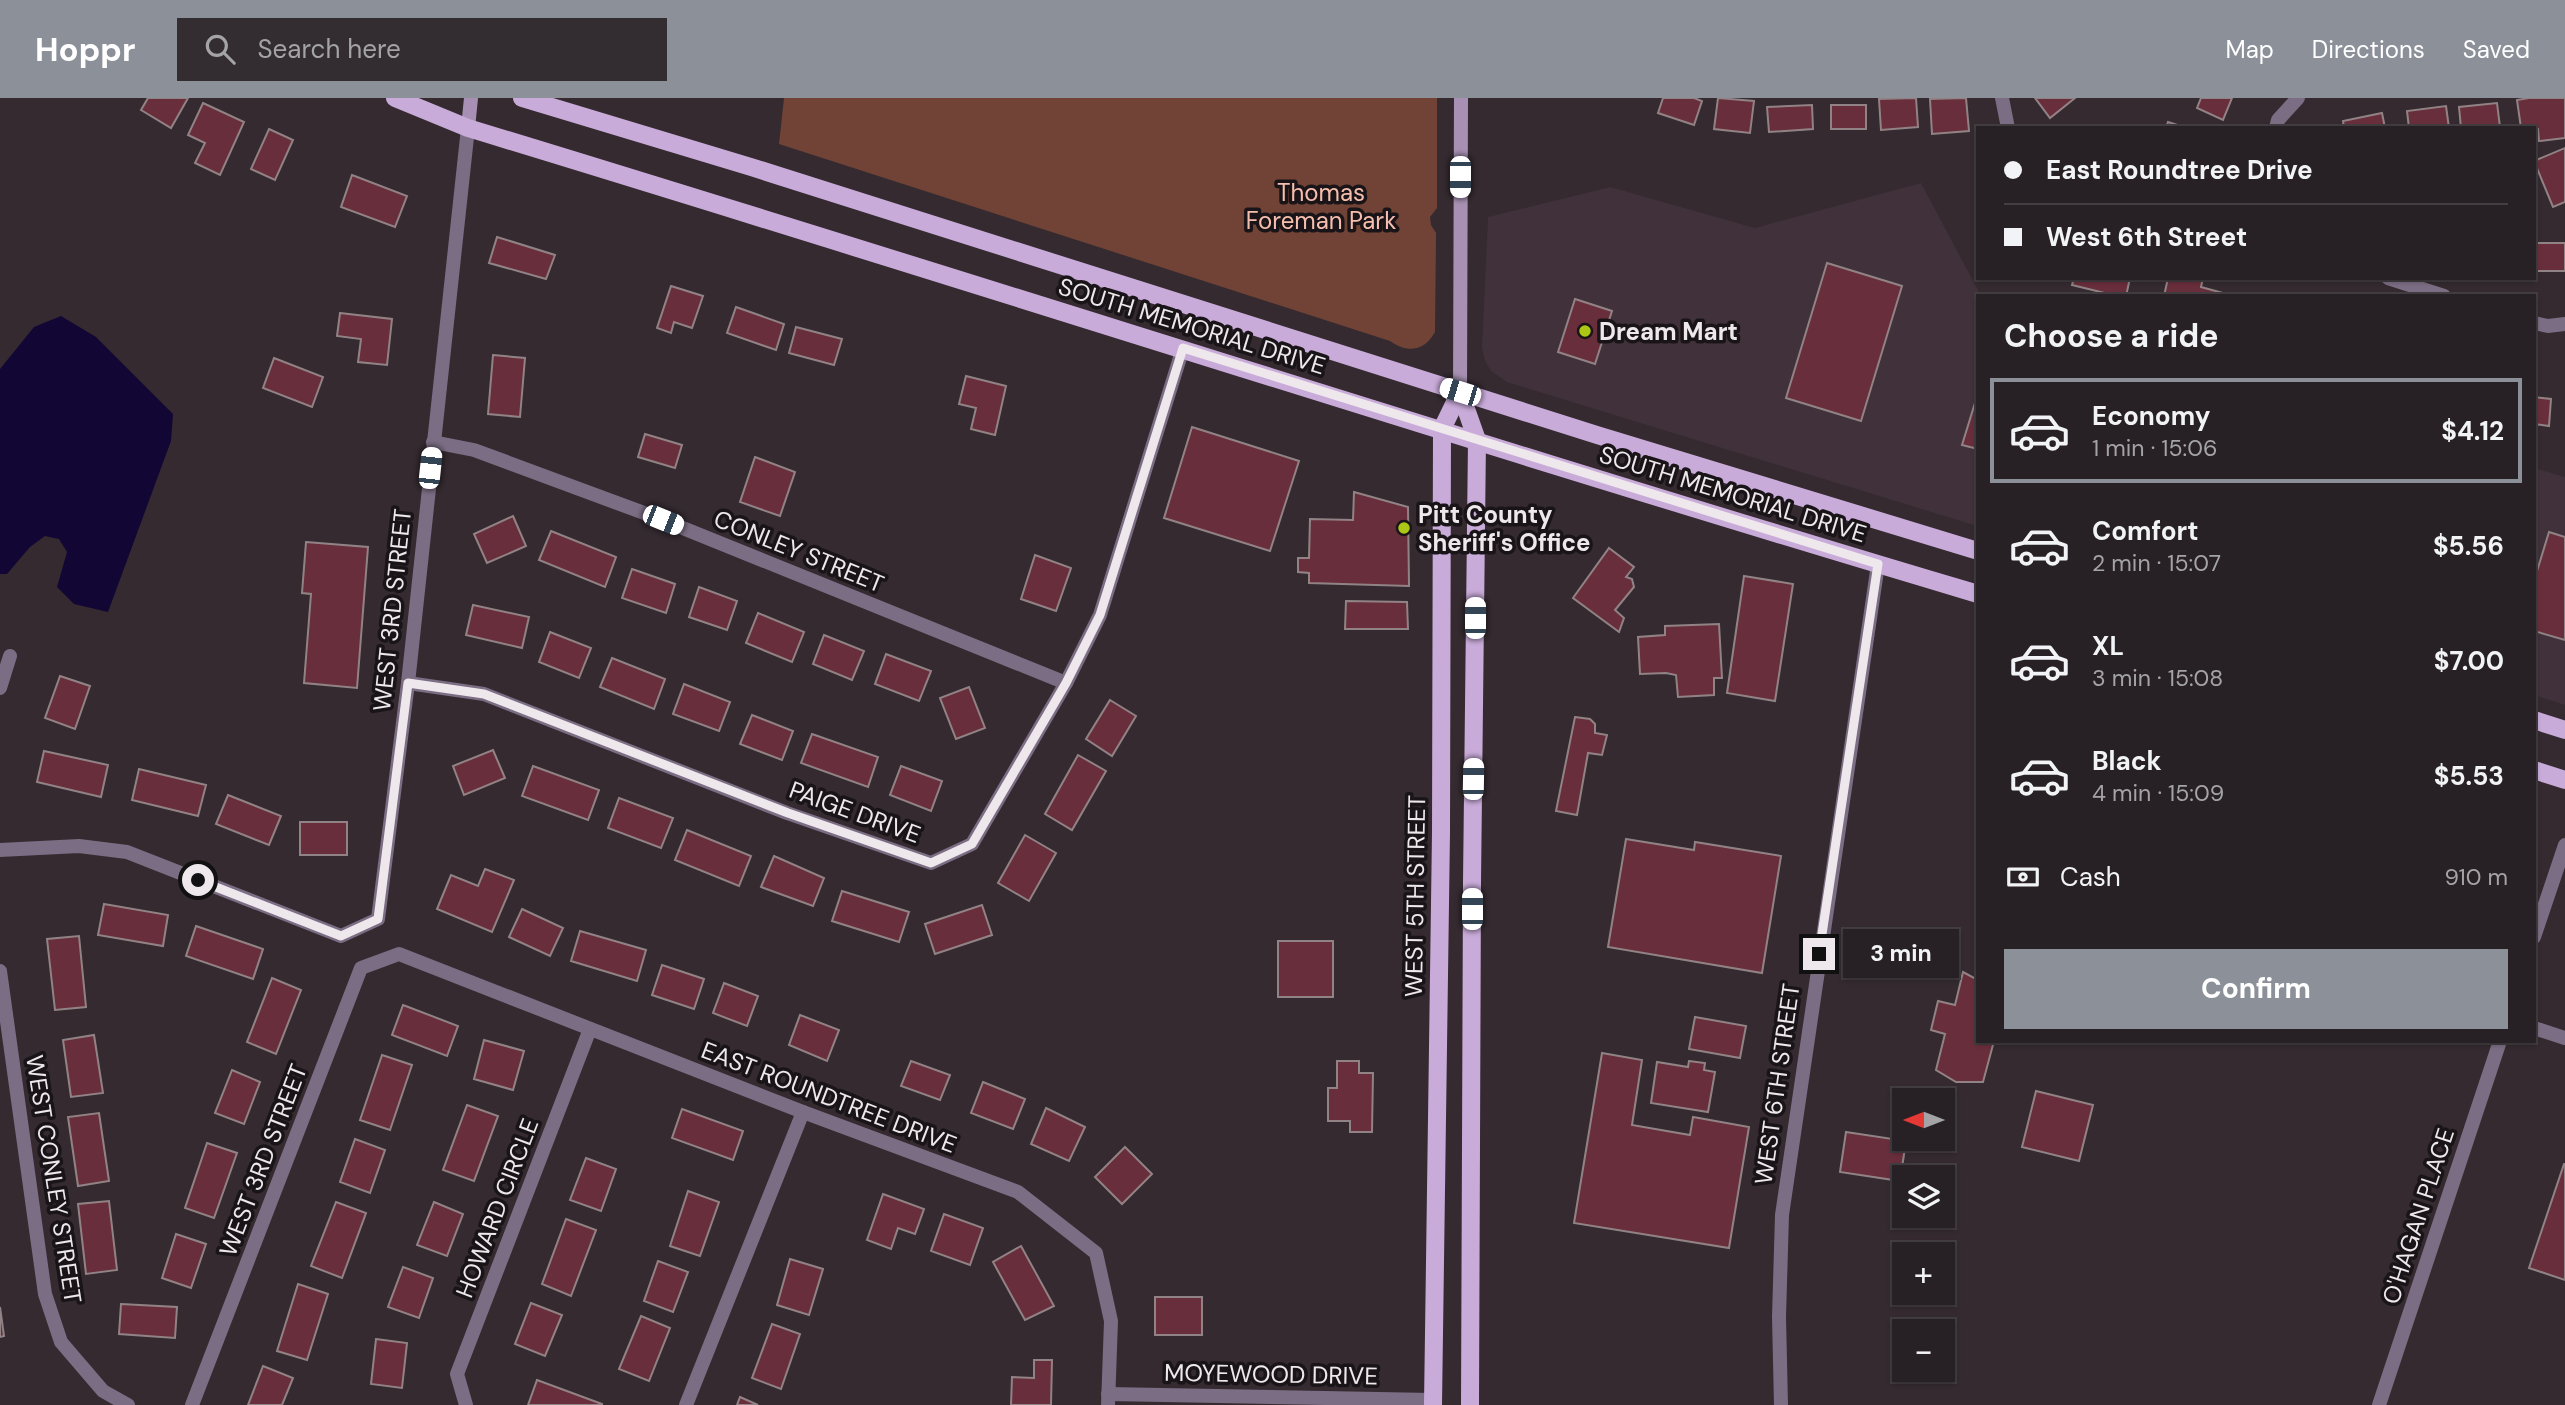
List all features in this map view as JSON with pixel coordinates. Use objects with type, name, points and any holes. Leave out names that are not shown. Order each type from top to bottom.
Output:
[{"type":"main road","name":"SOUTH MEMORIAL DRIVE","points":[[395,98],[468,128],[1976,593]]},
{"type":"main road","name":"WEST 3RD STREET","points":[[468,128],[471,98]]},
{"type":"main road","name":"SOUTH MEMORIAL DRIVE","points":[[522,98],[751,167],[1460,392],[1976,550]]},
{"type":"main road","name":"WEST 5TH STREET","points":[[1461,98],[1460,392],[1477,440],[1470,1405]]},
{"type":"main road","name":"WEST 5TH STREET","points":[[1439,1403],[1443,429],[1460,392]]},
{"type":"main road","points":[[2536,721],[2565,730]]},
{"type":"main road","points":[[2536,771],[2565,780]]},
{"type":"street","points":[[2003,98],[2008,126]]},
{"type":"street","points":[[2276,126],[2278,120],[2298,98]]},
{"type":"street","name":"WEST 3RD STREET","points":[[0,850],[79,846],[127,852],[341,936],[378,919],[408,683],[468,128]]},
{"type":"street","points":[[2394,280],[2438,294]]},
{"type":"street","points":[[2536,323],[2548,326],[2565,324]]},
{"type":"street","name":"PAIGE DRIVE","points":[[408,683],[484,694],[788,813],[931,863],[972,844],[1066,683],[1101,613],[1183,348]]},
{"type":"street","name":"CONLEY STREET","points":[[433,442],[474,450],[663,520],[1066,683]]},
{"type":"street","name":"WEST 6TH STREET","points":[[1781,1405],[1779,1318],[1782,1215],[1878,564]]},
{"type":"street","points":[[0,688],[10,656]]},
{"type":"street","points":[[2536,931],[2565,845]]},
{"type":"street","name":"WEST 3RD STREET","points":[[192,1405],[361,968],[399,954]]},
{"type":"street","name":"EAST ROUNDTREE DRIVE","points":[[399,954],[803,1112],[1018,1192],[1096,1253],[1111,1321],[1108,1400]]},
{"type":"street","name":"WEST CONLEY STREET","points":[[0,971],[45,1294],[61,1342],[103,1391],[128,1405]]},
{"type":"street","name":"HOWARD CIRCLE","points":[[466,1405],[457,1374],[590,1029]]},
{"type":"street","points":[[2536,1029],[2565,1038]]},
{"type":"street","name":"O'HAGAN PLACE","points":[[2379,1405],[2499,1043]]},
{"type":"street","points":[[686,1405],[803,1112]]},
{"type":"street","name":"MOYEWOOD DRIVE","points":[[1108,1400],[1439,1403]]},
{"type":"shaded area","points":[[1921,183],[1980,294],[1976,294],[1976,526],[1507,382],[1491,371],[1485,361],[1482,348],[1488,217],[1610,187],[1755,228]]},
{"type":"shaded area","points":[[61,316],[96,337],[173,414],[171,441],[108,612],[74,604],[57,587],[67,552],[59,539],[45,536],[30,547],[7,574],[0,574],[0,369],[34,327]]},
{"type":"shaded area","points":[[2536,469],[2565,477],[2565,705],[2536,696]]},
{"type":"green space","name":"Thomas Foreman Park","points":[[784,98],[1437,98],[1437,208],[1430,217],[1436,233],[1435,332],[1426,344],[1409,349],[779,144]]},
{"type":"building","points":[[148,98],[188,98],[171,128],[141,110]]},
{"type":"building","points":[[1663,98],[1694,98],[1702,101],[1694,125],[1658,113]]},
{"type":"building","points":[[1718,98],[1754,101],[1750,133],[1714,129]]},
{"type":"building","points":[[1916,98],[1918,127],[1881,130],[1879,99]]},
{"type":"building","points":[[1966,98],[1969,131],[1932,134],[1930,99]]},
{"type":"building","points":[[2035,98],[2075,98],[2050,118]]},
{"type":"building","points":[[2201,98],[2232,98],[2223,120],[2197,108]]},
{"type":"building","points":[[2565,98],[2565,138],[2539,141],[2536,126],[2521,126],[2517,100]]},
{"type":"building","points":[[203,103],[244,122],[220,175],[195,163],[205,143],[188,135]]},
{"type":"building","points":[[2497,103],[2500,126],[2461,126],[2459,107]]},
{"type":"building","points":[[1812,105],[1813,129],[1769,132],[1767,107]]},
{"type":"building","points":[[1831,105],[1866,105],[1866,129],[1831,129]]},
{"type":"building","points":[[2446,106],[2449,126],[2409,126],[2407,111]]},
{"type":"building","points":[[2382,113],[2385,126],[2344,126],[2343,121]]},
{"type":"building","points":[[269,129],[293,140],[275,180],[251,169]]},
{"type":"building","points":[[2565,148],[2565,202],[2553,207],[2536,160]]},
{"type":"building","points":[[352,175],[407,196],[395,227],[341,207]]},
{"type":"building","points":[[497,237],[555,255],[546,279],[489,263]]},
{"type":"building","points":[[2536,243],[2565,243],[2565,271],[2536,271]]},
{"type":"building","points":[[1827,263],[1902,286],[1861,421],[1786,398]]},
{"type":"building","points":[[2073,280],[2130,280],[2126,294],[2109,294],[2072,285]]},
{"type":"building","points":[[2168,280],[2203,280],[2201,287],[2223,293],[2223,294],[2164,294]]},
{"type":"building","points":[[671,286],[703,296],[692,328],[674,322],[671,333],[657,328]]},
{"type":"building","name":"Dream Mart","points":[[1575,299],[1612,311],[1595,364],[1558,352]]},
{"type":"building","points":[[736,307],[784,324],[776,350],[727,333]]},
{"type":"building","points":[[340,313],[392,319],[387,365],[358,362],[361,339],[337,336]]},
{"type":"building","points":[[796,327],[842,339],[834,365],[789,353]]},
{"type":"building","points":[[493,355],[525,358],[520,417],[488,414]]},
{"type":"building","points":[[274,358],[323,377],[312,407],[263,388]]},
{"type":"building","points":[[966,376],[1006,386],[995,435],[971,429],[976,408],[959,404]]},
{"type":"building","points":[[2536,397],[2551,399],[2549,426],[2536,424]]},
{"type":"building","points":[[1976,400],[1976,448],[1962,445]]},
{"type":"building","points":[[1192,427],[1299,461],[1270,551],[1164,518]]},
{"type":"building","points":[[645,434],[682,445],[675,468],[638,457]]},
{"type":"building","points":[[755,457],[795,472],[780,516],[740,502]]},
{"type":"building","points":[[1354,492],[1408,507],[1409,586],[1309,583],[1309,573],[1298,572],[1298,558],[1309,558],[1310,519],[1353,520]]},
{"type":"building","points":[[513,516],[526,546],[487,563],[474,534]]},
{"type":"building","points":[[551,531],[616,557],[605,587],[539,560]]},
{"type":"building","points":[[2549,532],[2565,537],[2565,640],[2536,632],[2536,574]]},
{"type":"building","points":[[306,542],[368,547],[357,688],[304,683],[311,594],[302,593]]},
{"type":"building","points":[[1609,548],[1634,567],[1626,577],[1632,579],[1634,587],[1615,610],[1624,618],[1619,632],[1573,598]]},
{"type":"building","points":[[1035,555],[1071,568],[1056,611],[1021,599]]},
{"type":"building","points":[[632,569],[675,584],[666,613],[622,598]]},
{"type":"building","points":[[1744,576],[1793,584],[1775,701],[1727,693]]},
{"type":"building","points":[[699,587],[737,601],[727,630],[689,617]]},
{"type":"building","points":[[1346,601],[1407,602],[1408,629],[1345,629]]},
{"type":"building","points":[[473,605],[529,617],[522,648],[466,635]]},
{"type":"building","points":[[758,613],[804,632],[792,662],[746,643]]},
{"type":"building","points":[[1719,624],[1722,678],[1714,678],[1714,695],[1678,697],[1676,675],[1640,674],[1638,637],[1665,635],[1665,626]]},
{"type":"building","points":[[550,632],[591,648],[579,678],[539,662]]},
{"type":"building","points":[[824,635],[864,651],[852,680],[813,664]]},
{"type":"building","points":[[886,654],[931,671],[919,701],[875,684]]},
{"type":"building","points":[[612,658],[665,679],[654,709],[600,687]]},
{"type":"building","points":[[60,676],[90,686],[75,729],[45,718]]},
{"type":"building","points":[[684,684],[730,702],[719,731],[673,714]]},
{"type":"building","points":[[969,687],[985,728],[956,739],[940,698]]},
{"type":"building","points":[[1110,700],[1136,716],[1112,756],[1086,739]]},
{"type":"building","points":[[752,715],[793,731],[782,760],[740,744]]},
{"type":"building","points":[[1575,717],[1590,719],[1595,724],[1595,733],[1607,735],[1602,755],[1588,753],[1577,815],[1556,811]]},
{"type":"building","points":[[812,734],[878,757],[868,787],[801,763]]},
{"type":"building","points":[[493,750],[505,778],[464,795],[453,766]]},
{"type":"building","points":[[44,751],[108,765],[101,797],[37,782]]},
{"type":"building","points":[[1078,755],[1106,771],[1072,830],[1045,814]]},
{"type":"building","points":[[533,766],[599,790],[588,820],[522,796]]},
{"type":"building","points":[[901,766],[942,781],[931,811],[890,795]]},
{"type":"building","points":[[139,769],[206,785],[198,816],[132,800]]},
{"type":"building","points":[[228,795],[281,816],[269,845],[216,824]]},
{"type":"building","points":[[619,798],[673,818],[661,848],[608,828]]},
{"type":"building","points":[[300,822],[347,822],[347,855],[300,855]]},
{"type":"building","points":[[687,830],[751,856],[739,886],[675,860]]},
{"type":"building","points":[[1025,835],[1056,853],[1029,901],[998,883]]},
{"type":"building","points":[[1626,839],[1694,850],[1695,842],[1781,856],[1762,973],[1608,947]]},
{"type":"building","points":[[774,856],[824,878],[813,906],[761,887]]},
{"type":"building","points":[[485,869],[514,880],[492,932],[437,909],[451,875],[478,886]]},
{"type":"building","points":[[842,891],[909,912],[899,942],[832,921]]},
{"type":"building","points":[[104,904],[168,915],[163,946],[98,935]]},
{"type":"building","points":[[982,905],[992,935],[935,954],[925,924]]},
{"type":"building","points":[[522,909],[563,928],[550,956],[509,937]]},
{"type":"building","points":[[196,926],[263,949],[253,979],[186,956]]},
{"type":"building","points":[[580,931],[646,950],[637,981],[571,961]]},
{"type":"building","points":[[79,936],[86,1007],[55,1010],[47,939]]},
{"type":"building","points":[[1278,941],[1333,941],[1333,997],[1278,997]]},
{"type":"building","points":[[662,965],[704,979],[694,1009],[652,995]]},
{"type":"building","points":[[1963,972],[1976,979],[1976,1043],[1993,1043],[1983,1082],[1956,1082],[1936,1070],[1945,1034],[1931,1030],[1938,1001],[1955,1005]]},
{"type":"building","points":[[272,978],[301,990],[276,1054],[247,1042]]},
{"type":"building","points":[[724,983],[758,996],[747,1026],[713,1013]]},
{"type":"building","points":[[403,1005],[458,1026],[447,1056],[392,1035]]},
{"type":"building","points":[[800,1015],[839,1030],[827,1061],[789,1045]]},
{"type":"building","points":[[1695,1017],[1746,1026],[1740,1058],[1689,1049]]},
{"type":"building","points":[[94,1035],[103,1093],[71,1097],[63,1040]]},
{"type":"building","points":[[484,1040],[524,1051],[513,1090],[474,1079]]},
{"type":"building","points":[[1602,1053],[1642,1060],[1632,1125],[1690,1135],[1693,1117],[1749,1127],[1729,1248],[1574,1223]]},
{"type":"building","points":[[382,1055],[412,1065],[390,1130],[360,1120]]},
{"type":"building","points":[[911,1061],[950,1075],[940,1100],[901,1086]]},
{"type":"building","points":[[1337,1061],[1359,1061],[1359,1073],[1373,1073],[1372,1132],[1350,1132],[1350,1121],[1328,1121],[1328,1088],[1337,1088]]},
{"type":"building","points":[[1689,1061],[1705,1063],[1704,1070],[1715,1072],[1708,1112],[1651,1103],[1657,1062],[1688,1067]]},
{"type":"building","points":[[232,1070],[260,1082],[244,1124],[215,1113]]},
{"type":"building","points":[[983,1082],[1025,1099],[1013,1129],[971,1113]]},
{"type":"building","points":[[2036,1091],[2093,1105],[2079,1161],[2022,1147]]},
{"type":"building","points":[[467,1105],[498,1116],[474,1181],[443,1170]]},
{"type":"building","points":[[1046,1108],[1085,1127],[1069,1161],[1031,1144]]},
{"type":"building","points":[[682,1109],[743,1131],[733,1160],[672,1138]]},
{"type":"building","points":[[99,1113],[109,1181],[78,1186],[68,1117]]},
{"type":"building","points":[[1846,1132],[1892,1139],[1892,1152],[1904,1152],[1902,1165],[1892,1165],[1892,1180],[1840,1172]]},
{"type":"building","points":[[355,1139],[385,1150],[370,1193],[340,1182]]},
{"type":"building","points":[[207,1143],[237,1153],[214,1218],[185,1208]]},
{"type":"building","points":[[1125,1147],[1152,1174],[1122,1204],[1095,1177]]},
{"type":"building","points":[[586,1158],[616,1169],[601,1211],[570,1200]]},
{"type":"building","points":[[2565,1164],[2565,1280],[2529,1268]]},
{"type":"building","points":[[688,1191],[719,1202],[700,1256],[670,1246]]},
{"type":"building","points":[[883,1194],[924,1209],[915,1234],[898,1228],[891,1249],[867,1240]]},
{"type":"building","points":[[109,1201],[117,1270],[86,1274],[78,1204]]},
{"type":"building","points":[[336,1202],[366,1213],[342,1278],[311,1266]]},
{"type":"building","points":[[434,1202],[463,1214],[447,1256],[417,1245]]},
{"type":"building","points":[[944,1214],[983,1228],[970,1265],[931,1251]]},
{"type":"building","points":[[566,1219],[596,1230],[571,1296],[542,1284]]},
{"type":"building","points":[[176,1234],[206,1244],[191,1288],[162,1278]]},
{"type":"building","points":[[1021,1246],[1054,1306],[1025,1320],[993,1262]]},
{"type":"building","points":[[790,1259],[823,1269],[809,1315],[777,1305]]},
{"type":"building","points":[[658,1261],[688,1272],[673,1312],[644,1301]]},
{"type":"building","points":[[403,1267],[433,1278],[419,1318],[388,1307]]},
{"type":"building","points":[[298,1284],[328,1294],[307,1360],[277,1351]]},
{"type":"building","points":[[1155,1297],[1202,1297],[1202,1335],[1155,1335]]},
{"type":"building","points":[[531,1303],[562,1315],[545,1356],[515,1344]]},
{"type":"building","points":[[121,1304],[177,1307],[175,1338],[119,1334]]},
{"type":"building","points":[[0,1307],[4,1336],[0,1337]]},
{"type":"building","points":[[641,1316],[670,1328],[649,1381],[619,1369]]},
{"type":"building","points":[[772,1324],[800,1334],[781,1389],[752,1378]]},
{"type":"building","points":[[376,1339],[407,1343],[402,1388],[371,1384]]},
{"type":"building","points":[[1034,1360],[1052,1360],[1051,1405],[1011,1405],[1012,1377],[1034,1378]]},
{"type":"building","points":[[263,1366],[293,1378],[282,1405],[248,1405]]},
{"type":"building","points":[[537,1380],[602,1404],[602,1405],[528,1405]]},
{"type":"building","points":[[740,1397],[758,1405],[737,1405]]},
{"type":"place","name":"Dream Mart","points":[[1585,331]]},
{"type":"place","name":"Pitt County Sheriff's Office","points":[[1404,528]]},
{"type":"route","points":[[198,880],[341,936],[378,919],[408,683],[484,694],[788,813],[931,863],[972,844],[1066,683],[1100,615],[1183,348],[1878,564],[1819,954]]}]
